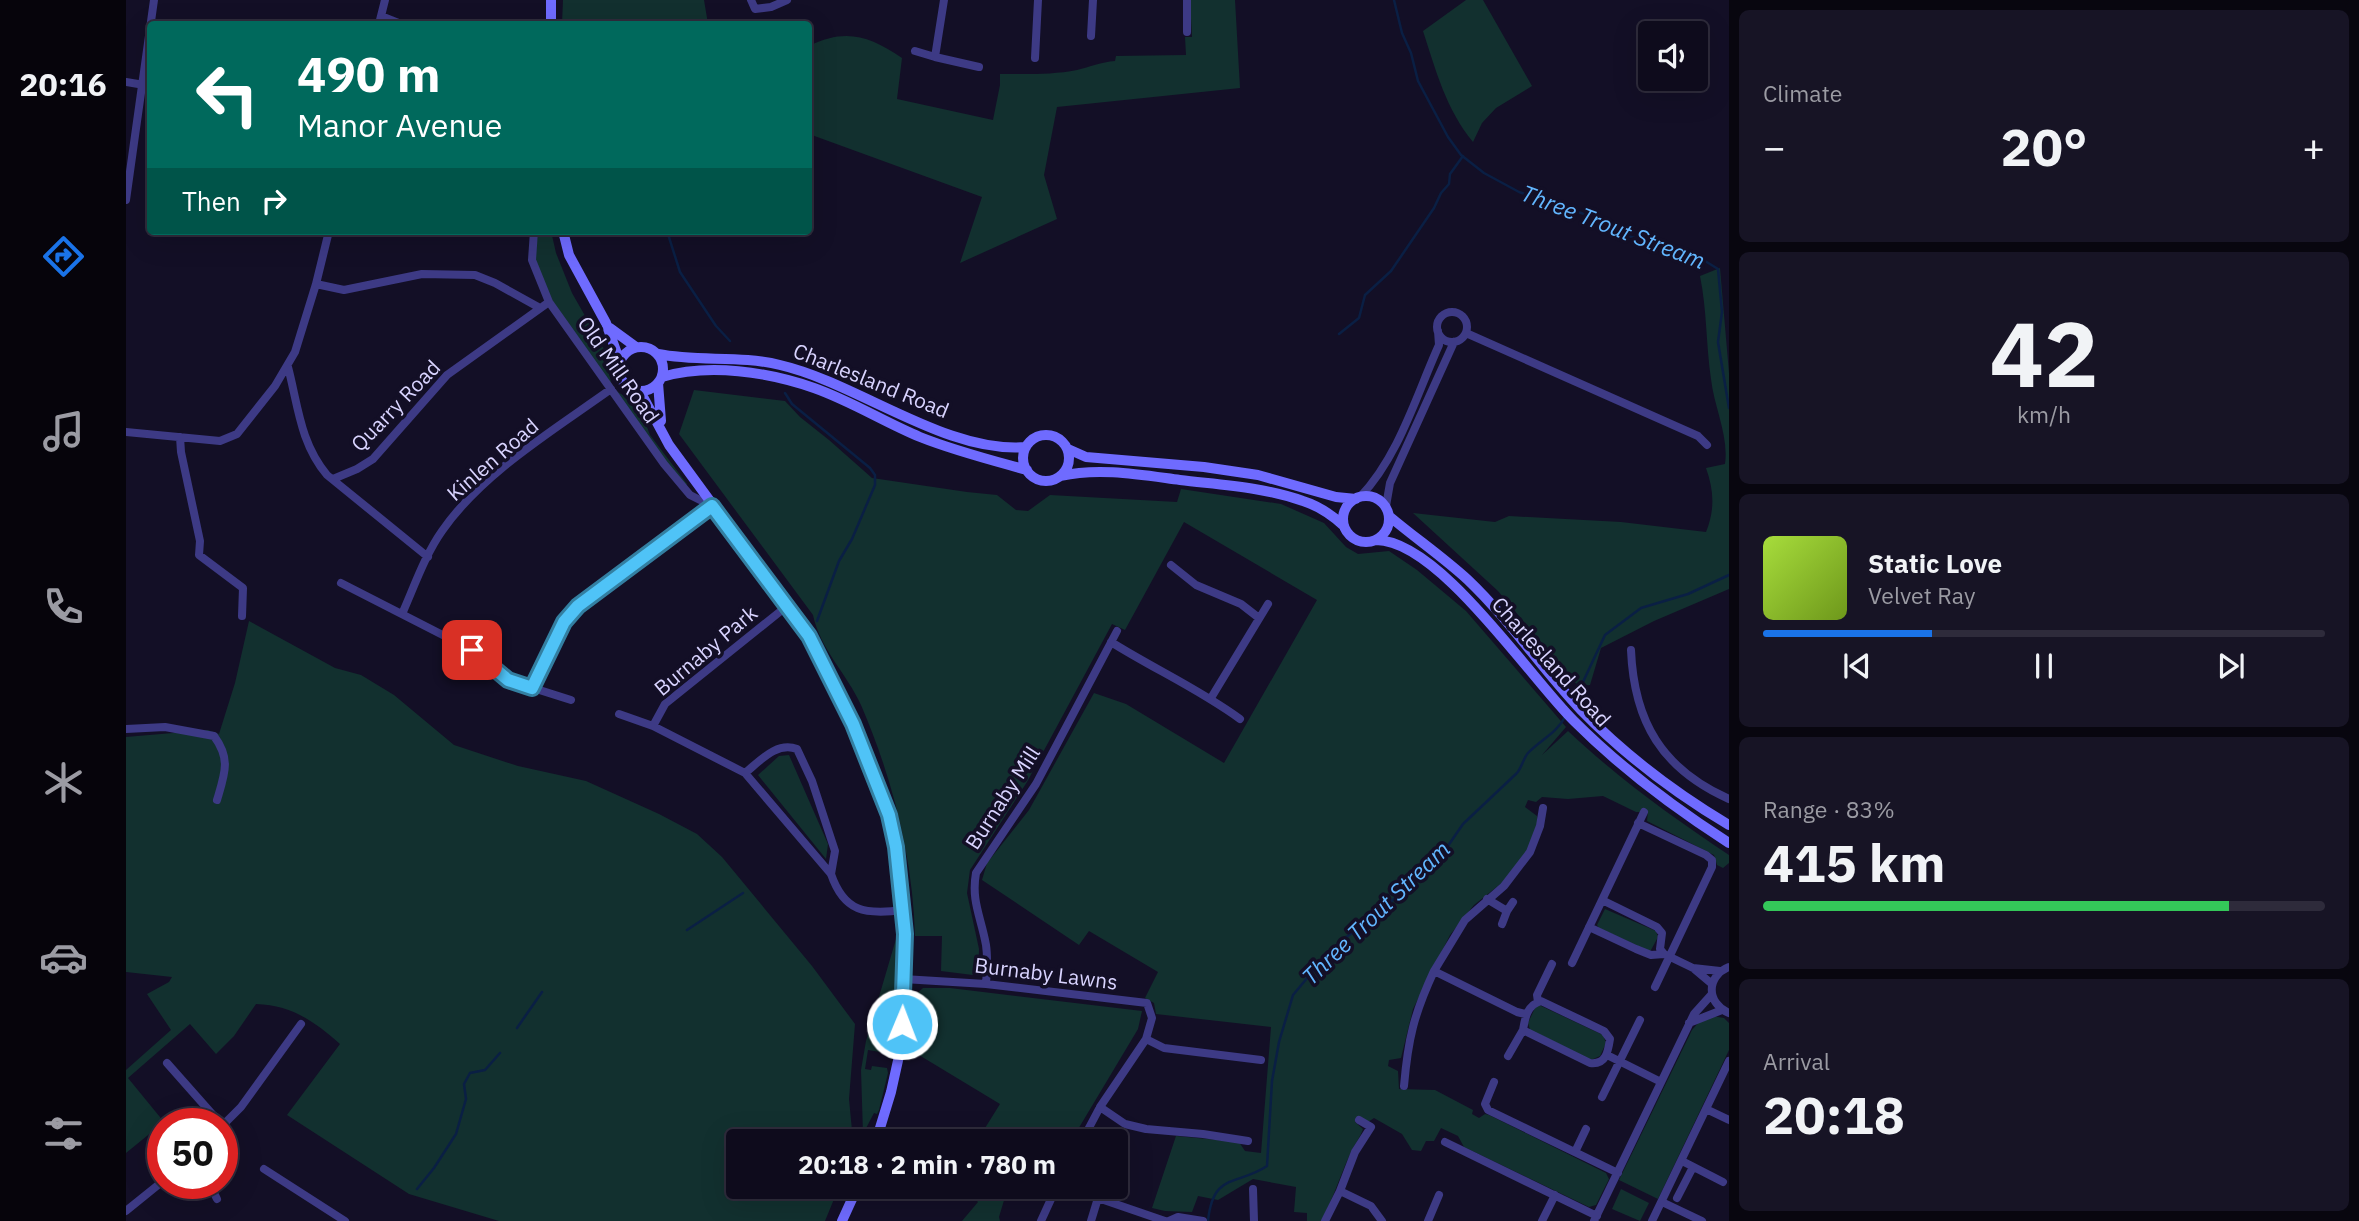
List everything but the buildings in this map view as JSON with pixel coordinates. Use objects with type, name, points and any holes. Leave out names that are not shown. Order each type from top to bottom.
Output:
[{"type":"main road","points":[[551,0],[551,21]]},
{"type":"main road","points":[[565,235],[569,255],[606,323],[625,384],[640,391],[669,445],[809,636],[836,687],[886,806],[896,847],[905,934],[901,1047],[880,1129]]},
{"type":"main road","points":[[606,323],[636,347]]},
{"type":"main road","points":[[620,362],[625,353],[636,347],[646,347],[658,354],[663,367],[660,380],[661,427]]},
{"type":"main road","name":"Charlesland Road","points":[[658,354],[778,364],[839,384],[931,427],[999,447],[1026,447]]},
{"type":"main road","name":"Charlesland Road","points":[[660,380],[674,373],[715,371],[779,378],[814,388],[899,428],[943,445],[1027,470]]},
{"type":"main road","points":[[640,391],[653,388],[660,380]]},
{"type":"main road","points":[[1046,434],[1057,437],[1068,449],[1086,457],[1204,467],[1258,475],[1336,496],[1376,498],[1387,511],[1386,531],[1376,540],[1357,540],[1328,512],[1305,501],[1270,492],[1222,484],[1101,472],[1078,472],[1045,481],[1035,478],[1027,470],[1023,457],[1026,447],[1035,437],[1046,434]]},
{"type":"main road","points":[[1061,476],[1069,462],[1068,449]]},
{"type":"main road","points":[[1344,526],[1345,510],[1358,498]]},
{"type":"main road","name":"Charlesland Road","points":[[1387,511],[1469,581],[1512,627],[1580,709],[1640,764],[1729,825]]},
{"type":"main road","name":"Charlesland Road","points":[[1376,540],[1387,540],[1402,547],[1424,561],[1465,595],[1573,720],[1630,774],[1729,843]]},
{"type":"main road","points":[[842,1221],[852,1199]]},
{"type":"street","points":[[152,21],[154,0]]},
{"type":"street","points":[[380,20],[385,0]]},
{"type":"street","points":[[751,0],[755,9],[787,0]]},
{"type":"street","points":[[935,57],[944,0]]},
{"type":"street","points":[[1035,58],[1038,0]]},
{"type":"street","points":[[1091,36],[1093,0]]},
{"type":"street","points":[[1187,0],[1187,32]]},
{"type":"street","points":[[915,51],[979,67]]},
{"type":"street","points":[[126,82],[146,85],[126,200]]},
{"type":"street","points":[[126,432],[220,441],[237,434],[288,367],[295,352],[328,235]]},
{"type":"street","name":"Old Mill Road","points":[[534,235],[532,260],[549,302],[636,428],[690,495],[712,506]]},
{"type":"street","points":[[316,284],[344,290],[422,274],[475,275],[495,283],[540,309]]},
{"type":"street","name":"Quarry Road","points":[[333,479],[373,459],[447,375],[549,302]]},
{"type":"street","points":[[1358,498],[1378,478],[1389,459],[1438,345],[1438,331],[1441,317],[1453,312],[1465,318],[1466,333],[1461,339],[1454,342],[1444,339],[1438,331]]},
{"type":"street","points":[[1466,333],[1698,436],[1707,445]]},
{"type":"street","points":[[1387,511],[1390,483],[1454,342]]},
{"type":"street","points":[[288,367],[305,440],[316,462],[428,557]]},
{"type":"street","name":"Kinlen Road","points":[[402,614],[441,531],[476,492],[519,456],[611,389]]},
{"type":"street","points":[[180,437],[200,541],[199,555],[243,588],[242,616]]},
{"type":"street","points":[[532,688],[564,622],[578,606],[712,506]]},
{"type":"street","points":[[1171,565],[1196,584],[1241,604],[1259,618]]},
{"type":"street","points":[[341,583],[472,650],[508,680],[571,700]]},
{"type":"street","points":[[1211,698],[1268,604]]},
{"type":"street","name":"Burnaby Park","points":[[653,726],[665,704],[787,606]]},
{"type":"street","name":"Burnaby Mill","points":[[985,984],[988,967],[986,946],[973,890],[976,873],[1036,783],[1117,631]]},
{"type":"street","points":[[1111,642],[1211,698],[1240,719]]},
{"type":"street","points":[[1631,650],[1635,695],[1657,744],[1674,765],[1693,780],[1729,799]]},
{"type":"street","name":"Burnaby Park","points":[[619,714],[653,726],[745,773],[831,874],[837,891],[853,908],[903,910]]},
{"type":"street","points":[[126,729],[165,727],[214,736],[223,748],[226,759],[224,778],[217,800]]},
{"type":"street","points":[[745,773],[779,747],[790,746],[797,749],[812,781],[835,851],[831,874]]},
{"type":"street","points":[[1404,1086],[1408,1042],[1418,1003],[1434,971],[1465,920],[1504,886],[1530,852],[1541,826],[1544,808]]},
{"type":"street","points":[[1572,963],[1644,812]]},
{"type":"street","points":[[1638,823],[1712,860],[1712,867],[1666,956],[1655,987]]},
{"type":"street","points":[[1487,899],[1507,911]]},
{"type":"street","points":[[1602,900],[1657,927],[1662,933],[1660,949],[1666,956]]},
{"type":"street","points":[[1502,923],[1513,902]]},
{"type":"street","points":[[1589,927],[1651,955],[1666,956],[1693,968],[1712,984]]},
{"type":"street","points":[[1538,1002],[1537,995],[1552,964]]},
{"type":"street","points":[[1693,968],[1720,971],[1729,967]]},
{"type":"street","points":[[1434,971],[1525,1014]]},
{"type":"street","points":[[1720,971],[1712,984],[1712,994],[1717,1006],[1726,1011]]},
{"type":"street","name":"Burnaby Lawns","points":[[903,979],[985,984],[1147,1003],[1152,1018],[1146,1039]]},
{"type":"street","points":[[1445,1142],[1555,1195],[1596,1218],[1689,1023],[1712,994]]},
{"type":"street","points":[[1508,1056],[1523,1030],[1525,1014],[1541,1001],[1604,1031],[1610,1039],[1607,1055],[1600,1062],[1590,1063],[1523,1030]]},
{"type":"street","points":[[1689,1023],[1726,1011]]},
{"type":"street","points":[[1602,1097],[1640,1020]]},
{"type":"street","points":[[238,1110],[301,1024]]},
{"type":"street","points":[[1088,1129],[1146,1039],[1164,1048],[1261,1060]]},
{"type":"street","points":[[1607,1055],[1661,1082]]},
{"type":"street","points":[[1652,1221],[1729,1061]]},
{"type":"street","points":[[167,1063],[206,1108]]},
{"type":"street","points":[[1494,1082],[1485,1104],[1488,1110],[1618,1173]]},
{"type":"street","points":[[1100,1107],[1125,1124],[1146,1129],[1248,1141]]},
{"type":"street","points":[[1706,1109],[1729,1120]]},
{"type":"street","points":[[1325,1221],[1355,1152],[1371,1127],[1359,1120]]},
{"type":"street","points":[[1575,1152],[1586,1129]]},
{"type":"street","points":[[1682,1161],[1723,1182]]},
{"type":"street","points":[[1677,1198],[1693,1167]]},
{"type":"street","points":[[264,1168],[345,1221]]},
{"type":"street","points":[[1253,1189],[1254,1221]]},
{"type":"street","points":[[1340,1191],[1371,1206],[1382,1221]]},
{"type":"street","points":[[126,1211],[147,1194]]},
{"type":"street","points":[[1427,1221],[1440,1195]]},
{"type":"street","points":[[1542,1221],[1555,1195]]},
{"type":"street","points":[[1041,1221],[1051,1199]]},
{"type":"street","points":[[1091,1221],[1098,1199]]},
{"type":"street","points":[[1101,1199],[1167,1221],[1178,1217],[1202,1221]]},
{"type":"street","points":[[1662,1202],[1702,1221]]},
{"type":"green space","points":[[563,0],[704,0],[708,21],[562,21]]},
{"type":"green space","points":[[1190,0],[1235,0],[1240,88],[1057,107],[1044,175],[1057,219],[960,263],[982,197],[812,135],[812,45],[822,40],[857,37],[879,44],[902,58],[897,99],[993,120],[1000,74],[1068,72],[1115,61],[1116,56],[1186,55],[1185,37],[1192,37]]},
{"type":"green space","points":[[1466,0],[1483,0],[1532,86],[1496,108],[1482,123],[1473,142],[1449,103],[1423,31]]},
{"type":"green space","points":[[538,235],[552,235],[572,293],[604,349],[615,390],[639,406],[650,435],[686,486],[668,467],[556,307],[543,285],[535,260]]},
{"type":"green space","points":[[1720,268],[1729,373],[1729,589],[1654,621],[1601,648],[1590,685],[1578,686],[1498,591],[1413,513],[1495,522],[1509,516],[1621,522],[1706,532],[1712,500],[1706,468],[1725,464],[1726,453],[1711,379],[1700,276]]},
{"type":"green space","points":[[694,390],[785,401],[872,478],[997,495],[1016,510],[1028,511],[1050,495],[1177,502],[1181,489],[1281,504],[1324,523],[1346,547],[1358,554],[1389,551],[1417,570],[1466,611],[1566,727],[1542,755],[1568,731],[1646,796],[1729,855],[1729,863],[1723,868],[1717,865],[1714,855],[1647,821],[1648,811],[1642,808],[1640,812],[1636,812],[1603,796],[1568,799],[1542,797],[1536,802],[1528,800],[1525,807],[1537,816],[1538,821],[1527,852],[1503,882],[1474,905],[1450,935],[1413,1009],[1401,1058],[1389,1060],[1388,1066],[1398,1071],[1399,1089],[1435,1090],[1473,1110],[1472,1114],[1479,1118],[1485,1114],[1489,1115],[1606,1173],[1609,1179],[1596,1205],[1589,1207],[1464,1147],[1458,1136],[1441,1128],[1434,1141],[1426,1141],[1421,1151],[1412,1150],[1402,1134],[1374,1118],[1368,1122],[1359,1117],[1355,1122],[1363,1129],[1321,1221],[1307,1221],[1307,1213],[1294,1212],[1296,1187],[1253,1179],[1218,1200],[1198,1196],[1192,1212],[1152,1208],[1176,1136],[1239,1142],[1245,1151],[1261,1153],[1271,1027],[1156,1014],[1154,1003],[1145,998],[1158,972],[1089,931],[1079,945],[982,880],[987,863],[1029,810],[1094,693],[1126,704],[1224,763],[1317,600],[1184,522],[1125,630],[1112,624],[1027,782],[970,870],[967,893],[979,949],[978,973],[973,975],[941,971],[942,936],[915,936],[910,877],[899,818],[882,760],[861,705],[821,639],[813,615],[679,434]]},
{"type":"green space","points":[[249,621],[335,668],[361,675],[394,695],[454,745],[518,766],[586,781],[697,834],[722,857],[812,966],[855,1024],[849,1099],[852,1129],[726,1129],[726,1199],[834,1199],[825,1221],[499,1221],[409,1194],[287,1115],[340,1044],[301,1016],[269,1005],[256,1004],[234,1036],[216,1054],[190,1024],[128,1078],[153,1108],[147,1108],[147,1136],[126,1153],[126,1070],[171,1030],[147,994],[169,982],[172,977],[126,972],[126,737],[208,730],[219,734],[235,683]]},
{"type":"green space","points":[[789,755],[828,844],[826,859],[758,775],[779,756]]},
{"type":"green space","points":[[1605,909],[1656,931],[1658,937],[1651,950],[1599,928],[1597,925]]},
{"type":"green space","points":[[896,939],[899,940],[899,983],[892,1054],[868,1050],[865,1069],[871,1070],[872,1066],[887,1068],[888,1073],[879,1110],[877,1114],[874,1113],[866,1129],[863,1129],[861,1070],[866,1041]]},
{"type":"green space","points":[[923,988],[950,988],[1142,1011],[1138,1029],[1078,1129],[984,1129],[1000,1104],[909,1049],[913,997]]},
{"type":"green space","points":[[1539,1005],[1603,1035],[1606,1043],[1600,1056],[1591,1060],[1530,1030],[1528,1023]]},
{"type":"green space","points":[[1712,1016],[1724,1018],[1729,1023],[1729,1050],[1658,1199],[1619,1180],[1692,1030],[1699,1022]]},
{"type":"green space","points":[[1621,1189],[1649,1203],[1640,1221],[1612,1209]]},
{"type":"green space","points":[[975,1199],[1004,1199],[1000,1221],[962,1221],[978,1202]]},
{"type":"waterway","name":"Three Trout Stream","points":[[1394,0],[1418,81],[1448,137],[1461,155],[1484,173],[1519,192],[1584,214],[1621,234],[1697,256],[1718,269],[1722,312],[1718,342],[1729,408]]},
{"type":"waterway","points":[[1339,334],[1359,318],[1365,295],[1391,271],[1434,208],[1449,184],[1450,174],[1463,156]]},
{"type":"waterway","points":[[668,235],[680,272],[716,326],[730,341]]},
{"type":"waterway","points":[[785,393],[792,404],[875,475],[875,485],[852,539],[839,561],[817,621]]},
{"type":"waterway","name":"Three Trout Stream","points":[[1575,699],[1605,635],[1641,608],[1688,594],[1729,575]]},
{"type":"waterway","name":"Three Trout Stream","points":[[1208,1221],[1211,1205],[1221,1187],[1267,1166],[1272,1081],[1279,1042],[1293,995],[1345,938],[1372,919],[1441,856],[1463,824],[1517,773],[1528,753],[1557,728],[1565,717]]},
{"type":"waterway","points":[[687,930],[743,893]]},
{"type":"waterway","points":[[517,1028],[542,992]]},
{"type":"waterway","points":[[417,1189],[456,1134],[466,1099],[464,1084],[470,1073],[485,1070],[500,1053]]},
{"type":"route","points":[[472,650],[508,680],[532,688],[564,622],[578,606],[712,506],[809,636],[853,724],[889,815],[896,847],[905,934],[902,1024]]}]
